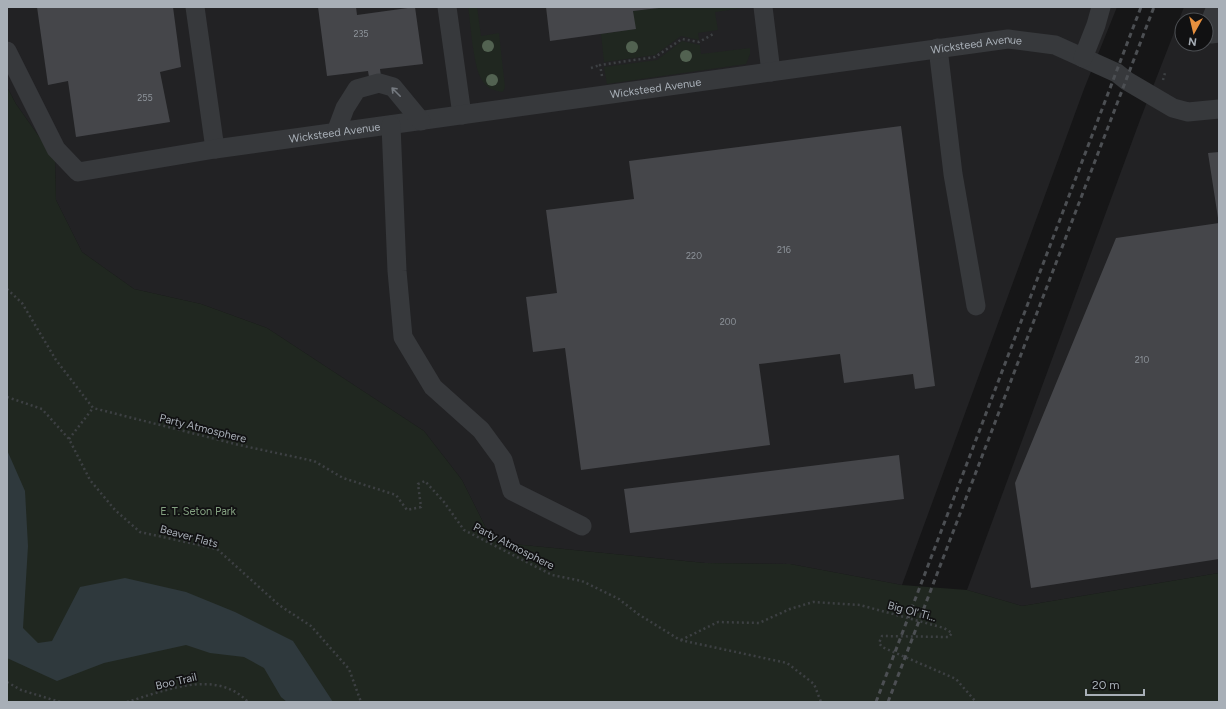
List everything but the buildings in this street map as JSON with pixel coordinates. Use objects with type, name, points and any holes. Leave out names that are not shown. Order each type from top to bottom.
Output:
[{"type":"street","points":[[195,7],[215,150]]},
{"type":"street","points":[[446,7],[462,115]]},
{"type":"street","points":[[763,7],[771,72]]},
{"type":"street","points":[[1083,58],[1096,25],[1101,7]]},
{"type":"street","points":[[1216,7],[1210,22],[1211,34],[1219,33]]},
{"type":"street","name":"Wicksteed Avenue","points":[[7,51],[56,149],[78,172],[336,132],[1008,39],[1055,46],[1117,73],[1127,81],[1173,108],[1188,112],[1219,109]]},
{"type":"street","points":[[938,48],[953,174],[976,306]]},
{"type":"street","points":[[336,132],[345,108],[357,89],[379,83],[392,87],[422,121]]},
{"type":"street","points":[[391,125],[397,271],[403,336],[433,387],[481,430],[503,460],[512,491],[582,526]]},
{"type":"path","points":[[591,68],[600,65],[655,57],[682,39],[699,42],[715,33]]},
{"type":"path","points":[[600,65],[606,95]]},
{"type":"path","points":[[7,289],[22,303],[56,360],[93,408],[69,439]]},
{"type":"path","name":"Beaver Flats","points":[[7,397],[42,409],[69,439],[90,480],[115,510],[140,532],[217,549],[279,605],[311,626],[349,669],[361,702]]},
{"type":"path","name":"Party Atmosphere","points":[[93,408],[239,446],[314,461],[342,478],[396,495],[407,510],[421,507],[418,484],[425,481],[444,502],[464,530],[552,575],[582,581],[619,599],[638,614],[680,640],[787,664],[814,684],[821,702]]},
{"type":"path","name":"Big Ol' Ti...","points":[[680,640],[718,622],[760,623],[790,609],[813,602],[860,605],[944,628],[952,633],[950,637],[882,636],[879,643],[882,647],[956,679],[976,702]]},
{"type":"path","points":[[7,682],[21,690],[60,702]]},
{"type":"path","name":"Boo Trail","points":[[127,702],[176,688],[204,683],[217,685],[234,692],[248,702]]},
{"type":"shaded area","points":[[7,7],[1117,7],[1084,89],[902,585],[790,564],[705,563],[503,543],[487,530],[462,480],[424,431],[267,328],[201,304],[134,289],[82,252],[56,200],[55,159],[16,104],[7,87]]},
{"type":"shaded area","points":[[1184,7],[1219,7],[1219,573],[1022,606],[967,590],[1140,120],[1174,33],[1174,52],[1214,52],[1214,12],[1182,12]]},
{"type":"shaded area","points":[[7,450],[25,491],[28,546],[23,628],[38,643],[52,641],[80,587],[125,578],[186,592],[235,612],[293,641],[333,702],[287,702],[281,697],[264,668],[244,657],[210,653],[186,645],[104,663],[57,681],[7,658]]},
{"type":"green space","points":[[468,7],[477,7],[481,36],[499,33],[505,87],[503,92],[493,90],[488,87],[479,74],[474,56]]},
{"type":"green space","points":[[664,7],[743,8],[715,12],[718,30],[698,33],[699,40],[681,36],[655,55],[604,62],[601,34],[635,29],[633,11]]},
{"type":"green space","points":[[682,41],[700,45],[701,54],[750,48],[750,54],[746,64],[607,84],[604,67],[657,60]]},
{"type":"green space","name":"E. T. Seton Park","points":[[7,87],[16,104],[55,159],[56,200],[82,252],[134,289],[201,304],[267,328],[424,431],[462,480],[487,530],[503,543],[705,563],[790,564],[902,585],[967,590],[1022,606],[1219,573],[1219,702],[7,702]]},
{"type":"railway","points":[[876,702],[1141,7]]},
{"type":"railway","points":[[888,702],[1154,7]]}]
